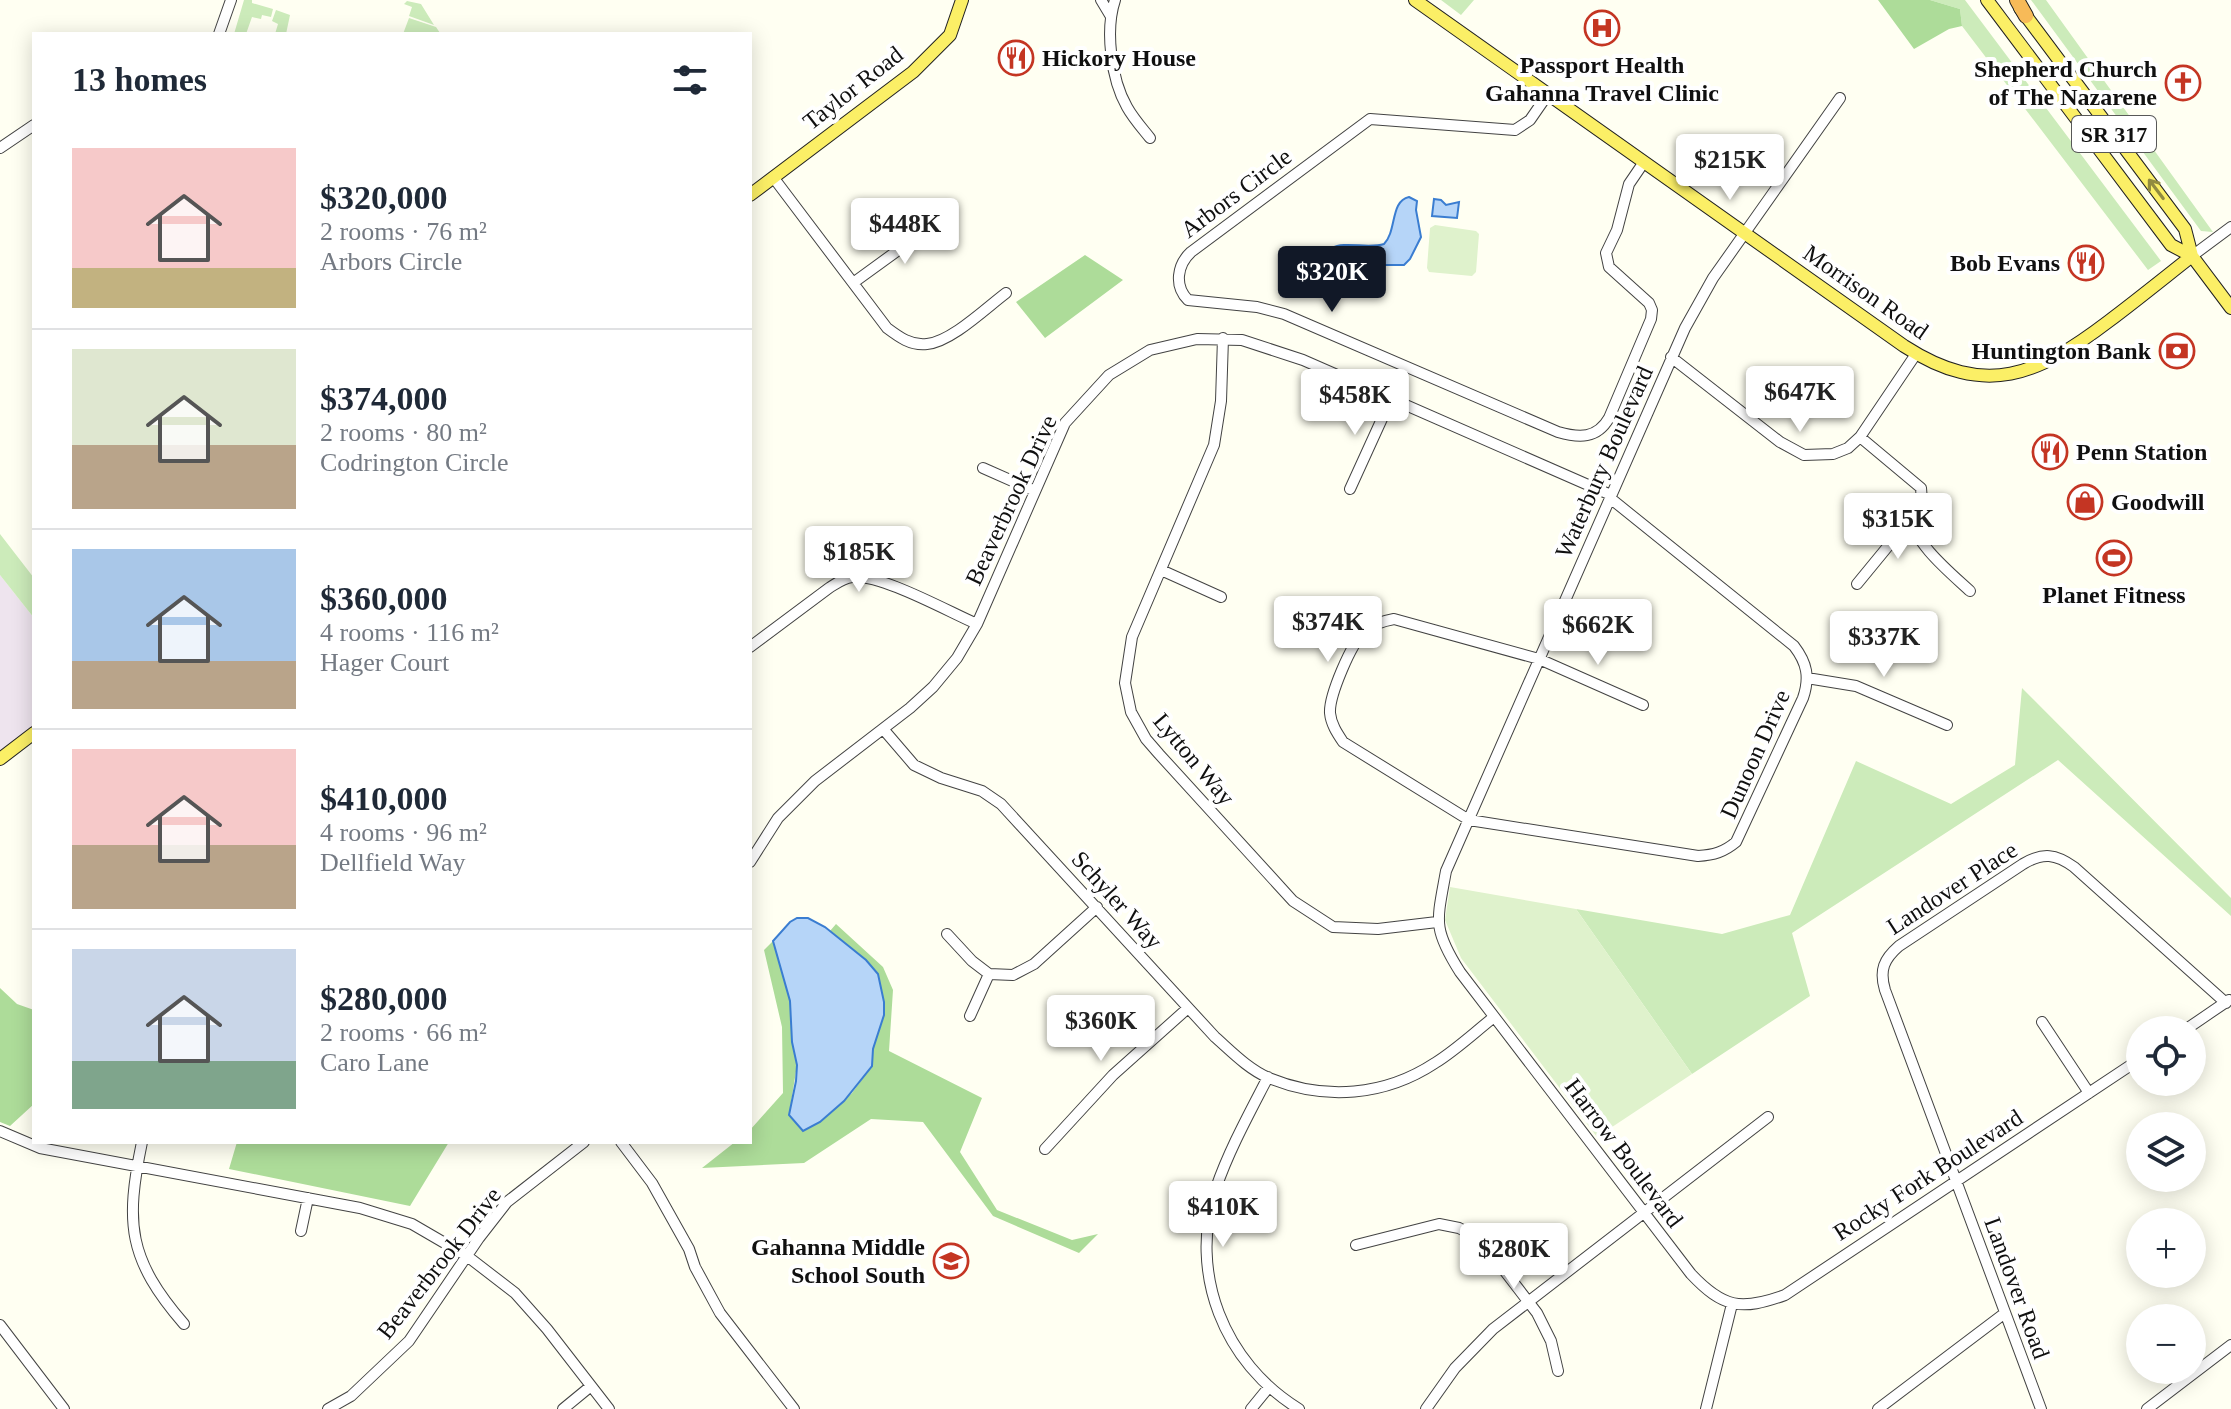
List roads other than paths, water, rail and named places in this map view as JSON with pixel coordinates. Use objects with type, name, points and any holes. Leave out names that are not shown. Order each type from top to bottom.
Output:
[{"type":"highway","points":[[2016,0],[2026,16]]},
{"type":"main road","name":"Taylor Road","points":[[752,193],[913,72],[950,35],[962,0]]},
{"type":"main road","name":"Morrison Road","points":[[1415,0],[1916,354],[1952,371],[2008,374],[2043,365],[2069,351],[2192,256]]},
{"type":"main road","name":"SR 317","points":[[1987,0],[2171,245],[2192,256]]},
{"type":"main road","name":"SR 317","points":[[2026,16],[2185,229],[2192,256],[2231,308]]},
{"type":"main road","points":[[0,759],[32,735]]},
{"type":"street","points":[[220,32],[231,0]]},
{"type":"street","points":[[1101,0],[1110,15]]},
{"type":"street","points":[[1115,0],[1110,15],[1111,58],[1125,104],[1150,138]]},
{"type":"street","name":"Arbors Circle","points":[[1548,94],[1530,120],[1515,130],[1370,119],[1191,252],[1180,267],[1179,286],[1182,294],[1188,300],[1257,307],[1284,314],[1558,432],[1583,436],[1593,434],[1599,432],[1609,418],[1651,319],[1649,303],[1609,267],[1606,253],[1617,230],[1629,184],[1644,162]]},
{"type":"street","name":"Waterbury Boulevard","points":[[1437,922],[1446,871],[1671,357],[1713,278],[1840,98]]},
{"type":"street","points":[[0,148],[32,126]]},
{"type":"street","points":[[773,177],[887,328],[905,341],[927,344],[948,337],[1006,293]]},
{"type":"street","points":[[853,283],[937,222]]},
{"type":"street","points":[[2192,256],[2231,227]]},
{"type":"street","name":"Lytton Way","points":[[1223,338],[1221,401],[1214,445],[1132,637],[1125,683],[1131,712],[1146,739],[1293,901],[1333,927],[1378,929],[1437,922]]},
{"type":"street","name":"Beaverbrook Drive","points":[[752,859],[778,818],[815,781],[884,730],[933,687],[957,658],[977,624],[1065,423],[1109,375],[1150,350],[1197,339],[1242,340],[1303,360],[1611,497]]},
{"type":"street","points":[[1671,357],[1780,442],[1804,455],[1833,454],[1848,448],[1860,437],[1916,354]]},
{"type":"street","points":[[1350,489],[1391,399]]},
{"type":"street","points":[[1857,584],[1922,501],[1921,488],[1860,437]]},
{"type":"street","points":[[983,468],[1035,491]]},
{"type":"street","name":"Dunoon Drive","points":[[1469,820],[1698,856],[1725,851],[1736,842],[1743,830],[1803,698],[1807,678],[1803,657],[1794,646],[1611,497]]},
{"type":"street","points":[[1912,517],[1914,531],[1941,564],[1970,591]]},
{"type":"street","points":[[1161,570],[1221,597]]},
{"type":"street","points":[[752,646],[829,588],[855,576],[880,581],[977,624]]},
{"type":"street","points":[[1469,820],[1355,752],[1334,730],[1330,712],[1333,695],[1363,632],[1379,622],[1394,619],[1408,621],[1539,659],[1643,705]]},
{"type":"street","points":[[1807,678],[1856,686],[1947,725]]},
{"type":"street","name":"Schyler Way","points":[[884,730],[914,765],[941,778],[982,791],[1001,804],[1215,1037],[1248,1065],[1268,1077],[1320,1093],[1360,1092],[1403,1080],[1436,1062],[1494,1017]]},
{"type":"street","name":"Landover Place","points":[[1956,1182],[1881,979],[1888,954],[1899,946],[2034,857],[2047,855],[2062,858],[2074,867],[2228,1001]]},
{"type":"street","points":[[947,934],[989,974],[1013,975],[1034,964],[1097,907]]},
{"type":"street","points":[[1437,922],[1445,948],[1494,1017]]},
{"type":"street","points":[[970,1016],[989,974]]},
{"type":"street","points":[[2206,1016],[2228,1001]]},
{"type":"street","points":[[1045,1149],[1113,1075],[1188,1008]]},
{"type":"street","name":"Harrow Boulevard","points":[[1494,1017],[1709,1293],[1732,1304]]},
{"type":"street","points":[[2042,1022],[2089,1093]]},
{"type":"street","name":"Rocky Fork Boulevard","points":[[1732,1304],[1759,1305],[1785,1295],[2126,1068]]},
{"type":"street","points":[[1268,1077],[1216,1188],[1208,1223],[1206,1255],[1218,1315],[1246,1364],[1269,1387],[1299,1409]]},
{"type":"street","points":[[1426,1409],[1472,1349],[1527,1302],[1768,1117]]},
{"type":"street","points":[[0,1131],[40,1148],[360,1208],[412,1224],[467,1256],[515,1293],[609,1409]]},
{"type":"street","points":[[142,1144],[133,1187],[133,1236],[150,1281],[184,1324]]},
{"type":"street","name":"Beaverbrook Drive","points":[[328,1409],[351,1396],[409,1341],[507,1202],[581,1144]]},
{"type":"street","points":[[623,1144],[652,1183],[720,1313],[794,1409]]},
{"type":"street","name":"Landover Road","points":[[1956,1182],[2041,1409]]},
{"type":"street","points":[[301,1231],[308,1198]]},
{"type":"street","points":[[1356,1245],[1439,1224],[1459,1228],[1474,1236],[1487,1248],[1537,1313],[1551,1341],[1558,1371]]},
{"type":"street","points":[[1706,1409],[1732,1304]]},
{"type":"street","points":[[1878,1409],[2005,1313]]},
{"type":"street","points":[[0,1325],[64,1409]]},
{"type":"street","points":[[2147,1409],[2231,1345]]},
{"type":"street","points":[[563,1409],[591,1386]]},
{"type":"street","points":[[1251,1409],[1269,1387]]},
{"type":"water","points":[[1409,197],[1417,201],[1421,237],[1404,265],[1362,265],[1341,273],[1330,262],[1332,248],[1337,246],[1384,244],[1399,204]]},
{"type":"water","points":[[1434,199],[1446,205],[1459,202],[1457,218],[1432,216]]},
{"type":"water","points":[[797,918],[808,918],[825,927],[866,960],[878,974],[884,1002],[872,1066],[844,1101],[820,1122],[803,1131],[789,1115],[797,1065],[792,1042],[790,1001],[773,941]]},
{"type":"place","name":"Passport Health Gahanna Travel Clinic","points":[[1602,28]]},
{"type":"place","name":"Hickory House","points":[[1016,58]]},
{"type":"place","name":"Shepherd Church of The Nazarene","points":[[2183,83]]},
{"type":"place","name":"Bob Evans","points":[[2086,263]]},
{"type":"place","name":"Huntington Bank","points":[[2177,351]]},
{"type":"place","name":"Penn Station","points":[[2050,452]]},
{"type":"place","name":"Goodwill","points":[[2085,502]]},
{"type":"place","name":"Planet Fitness","points":[[2114,558]]},
{"type":"place","name":"Gahanna Middle School South","points":[[951,1261]]}]
